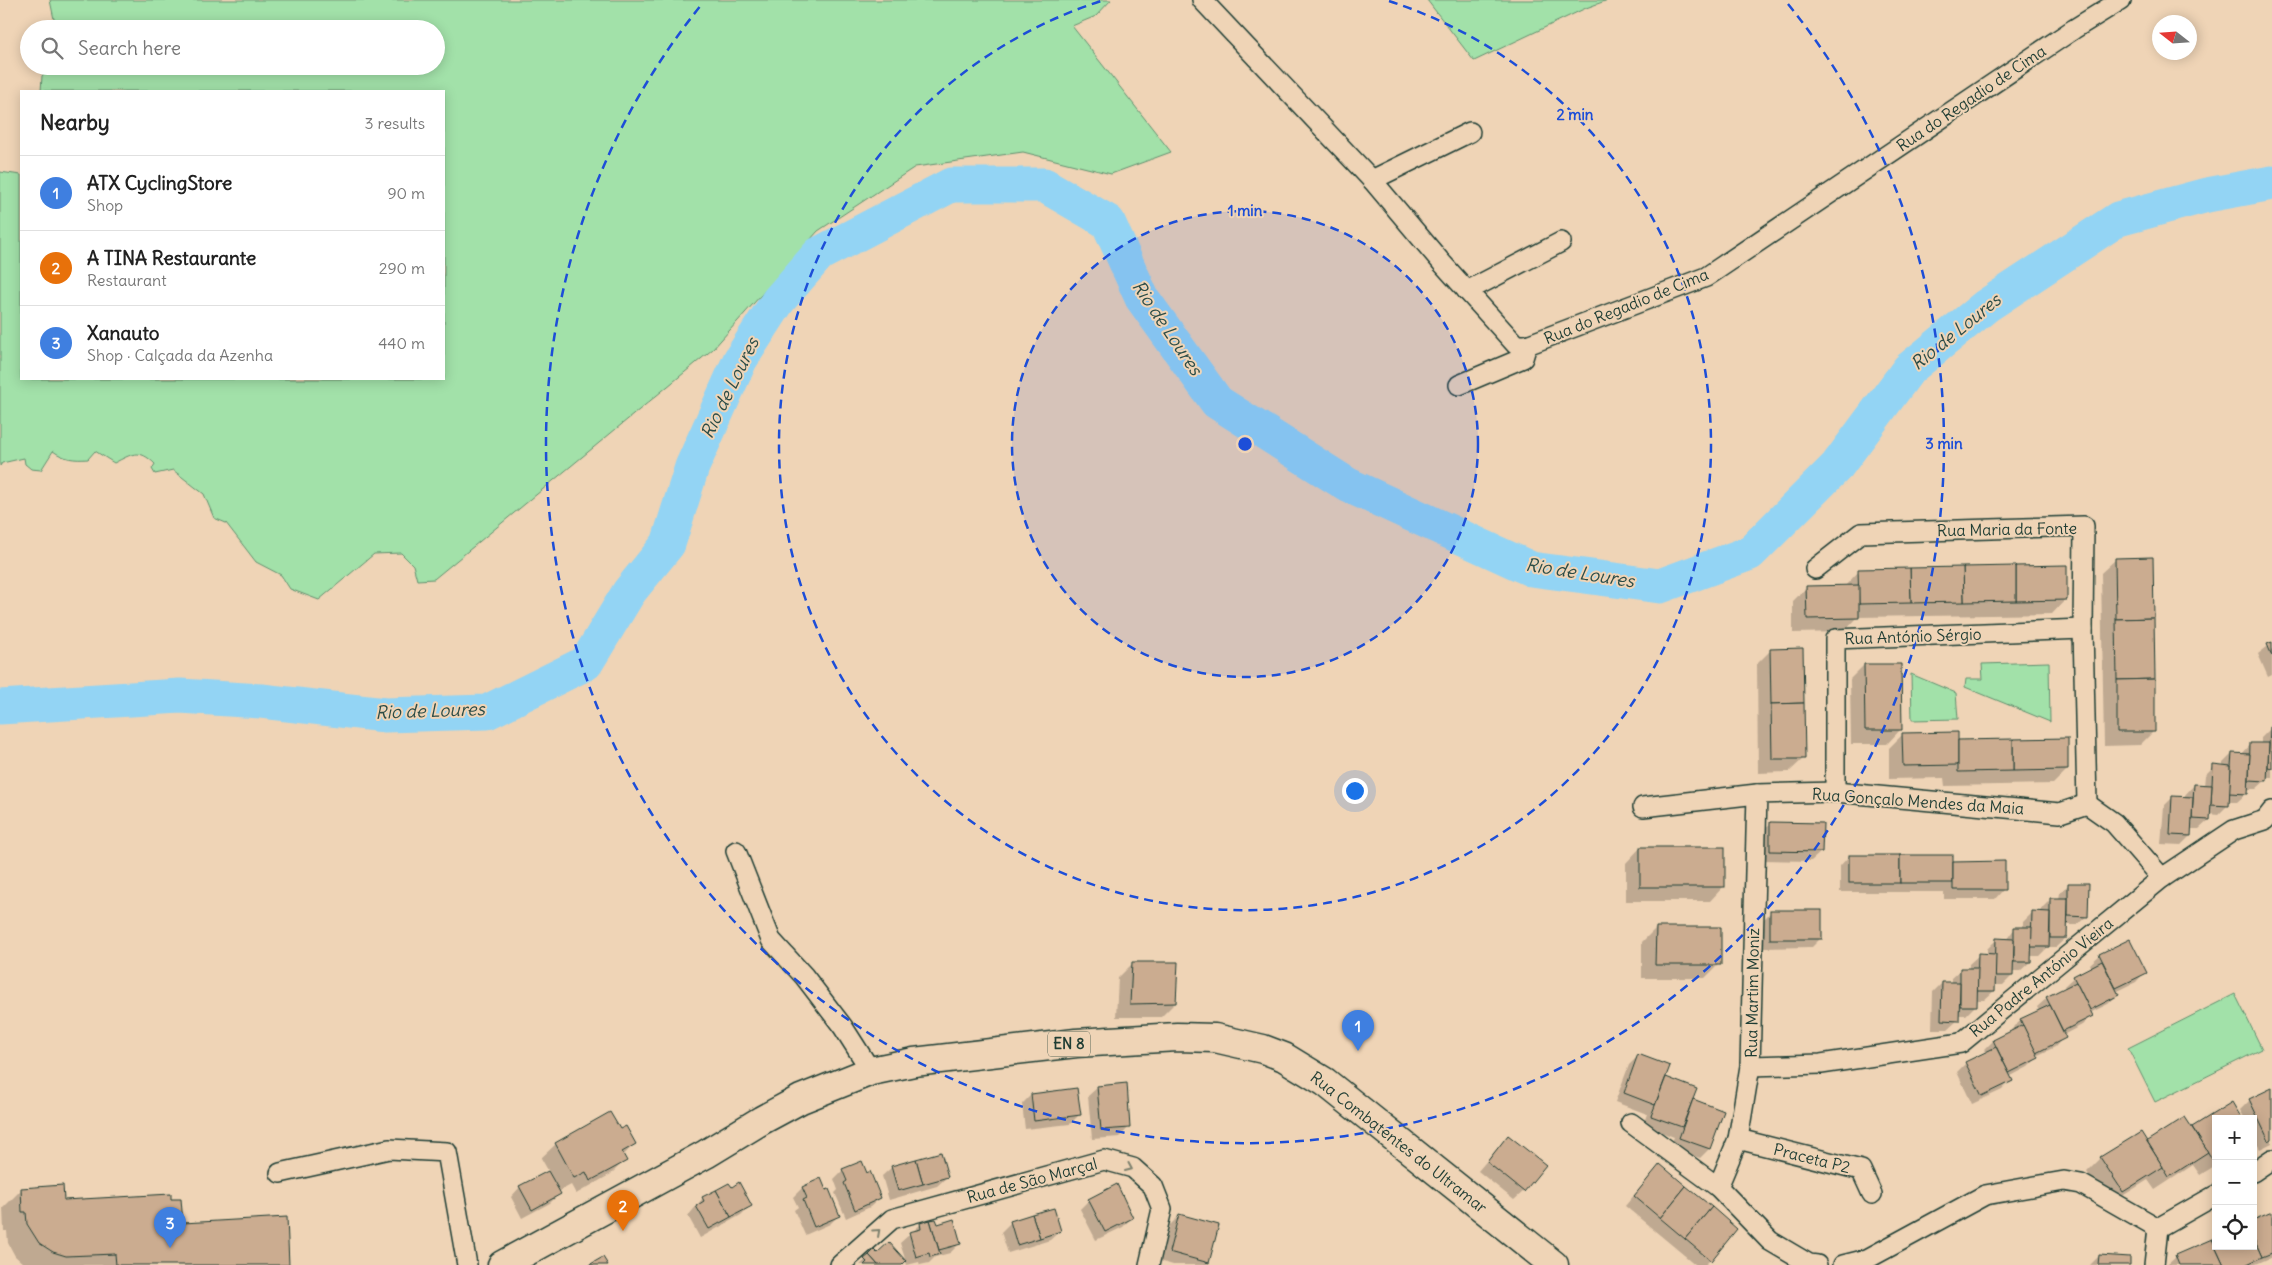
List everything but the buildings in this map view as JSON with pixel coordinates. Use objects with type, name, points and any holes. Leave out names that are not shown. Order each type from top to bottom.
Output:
[{"type":"main road","name":"Rua Combatentes do Ultramar","points":[[502,1265],[706,1154],[801,1099],[871,1071],[914,1062],[1076,1043],[1177,1037],[1215,1038],[1263,1049],[1284,1057],[1324,1082],[1554,1265]]},
{"type":"street","name":"Rua do Regadio de Cima","points":[[1210,2],[1372,180],[1516,345],[1527,345],[1706,277],[2074,29],[2121,0]]},
{"type":"street","points":[[1372,180],[1470,132]]},
{"type":"street","points":[[1467,291],[1560,242]]},
{"type":"street","points":[[1459,384],[1523,358],[1527,345]]},
{"type":"street","name":"Rua Maria da Fonte","points":[[1815,569],[1861,533],[2084,526],[2083,629],[2087,804]]},
{"type":"street","name":"Rua António Sérgio","points":[[1835,792],[1835,639],[2083,629]]},
{"type":"street","name":"Rua Gonçalo Mendes da Maia","points":[[1643,807],[1757,794],[1835,792],[2060,813],[2087,804]]},
{"type":"street","name":"Rua Martim Moniz","points":[[1718,1187],[1738,1139],[1750,1066],[1757,794]]},
{"type":"street","points":[[2087,804],[2114,823],[2162,878]]},
{"type":"street","name":"Rua Padre António Vieira","points":[[1750,1066],[1821,1064],[1961,1043],[2162,878],[2234,830],[2270,820]]},
{"type":"street","points":[[736,851],[771,940],[804,976],[843,1027],[871,1071]]},
{"type":"street","points":[[1631,1123],[1718,1187],[1770,1241],[1809,1264],[1817,1265]]},
{"type":"street","name":"Praceta P2","points":[[1738,1139],[1861,1170],[1872,1194]]},
{"type":"street","points":[[280,1173],[388,1149],[448,1152],[467,1265]]},
{"type":"street","points":[[2257,1169],[2272,1159]]},
{"type":"street","name":"Rua de São Marçal","points":[[840,1265],[892,1219],[1104,1160],[1133,1168],[1153,1186],[1162,1209],[1149,1265]]},
{"type":"street","points":[[1843,1265],[1868,1259],[1985,1195],[2064,1181],[2081,1184],[2158,1228]]},
{"type":"street","points":[[2158,1228],[2212,1197]]},
{"type":"street","points":[[2154,1265],[2158,1228]]},
{"type":"green space","points":[[50,0],[1111,0],[1096,16],[1072,26],[1171,152],[1111,174],[1023,152],[915,167],[818,231],[713,349],[434,579],[417,580],[413,565],[401,553],[374,554],[319,600],[290,589],[281,575],[256,562],[226,523],[214,518],[204,494],[173,470],[155,474],[152,469],[155,464],[140,454],[131,455],[114,463],[95,451],[88,459],[78,459],[65,457],[53,451],[41,470],[31,469],[25,464],[24,458],[2,463],[0,466],[0,172],[20,175],[20,380],[445,380],[445,90],[41,90],[43,75],[445,75],[445,20],[54,20]]},
{"type":"green space","points":[[1427,0],[1608,0],[1586,8],[1474,61]]},
{"type":"green space","points":[[2049,662],[2050,722],[1965,687],[1966,679],[1983,679],[1982,664]]},
{"type":"green space","points":[[1911,674],[1956,693],[1958,719],[1912,720]]},
{"type":"green space","points":[[2235,994],[2262,1049],[2155,1102],[2128,1048]]},
{"type":"waterway","name":"Rio de Loures","points":[[0,707],[180,696],[261,701],[385,715],[487,712],[586,663],[629,592],[668,544],[692,467],[740,360],[778,301],[819,254],[951,185],[1044,185],[1108,222],[1142,298],[1217,402],[1348,485],[1531,569],[1660,586],[1750,553],[1837,466],[1909,369],[1986,306],[2118,219],[2207,195],[2272,183]]},
{"type":"place","name":"ATX CyclingStore","points":[[1358,1051]]},
{"type":"place","name":"A TINA Restaurante","points":[[623,1231]]},
{"type":"place","name":"Xanauto","points":[[170,1248]]}]
